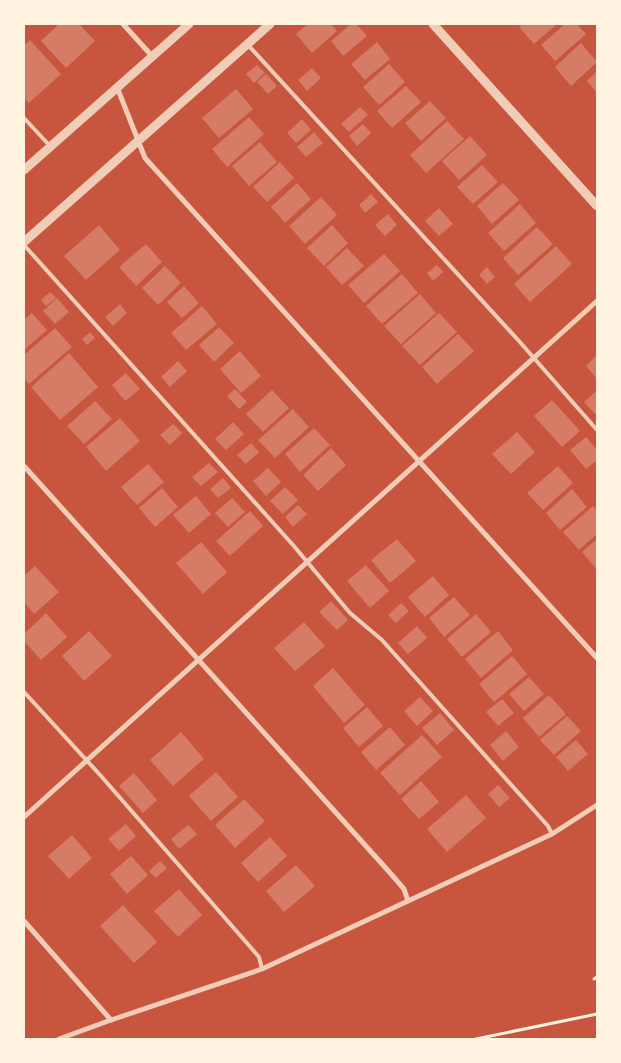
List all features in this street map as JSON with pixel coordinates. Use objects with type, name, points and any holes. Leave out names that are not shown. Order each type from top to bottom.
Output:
[{"type":"street","points":[[123,24],[152,56]]},
{"type":"street","points":[[24,170],[189,24]]},
{"type":"street","points":[[24,244],[270,24]]},
{"type":"street","points":[[433,24],[597,206]]},
{"type":"street","points":[[118,87],[145,158],[597,658]]},
{"type":"street","points":[[24,817],[597,301]]},
{"type":"street","points":[[24,466],[404,889],[408,901]]},
{"type":"street","points":[[59,1039],[262,969],[552,834],[597,805]]},
{"type":"street","points":[[24,921],[111,1020]]},
{"type":"lane","points":[[247,44],[534,358],[597,430]]},
{"type":"lane","points":[[24,118],[50,146]]},
{"type":"lane","points":[[24,244],[273,522],[350,613],[382,640],[548,826],[552,834]]},
{"type":"lane","points":[[24,692],[259,957],[262,969]]},
{"type":"path","points":[[476,1039],[597,1014]]},
{"type":"building","points":[[59,24],[79,24],[95,41],[66,68],[41,41]]},
{"type":"building","points":[[308,24],[331,24],[337,31],[312,53],[296,34]]},
{"type":"building","points":[[351,24],[356,24],[367,36],[343,56],[331,41]]},
{"type":"building","points":[[522,24],[557,24],[534,44],[519,27]]},
{"type":"building","points":[[565,24],[577,24],[586,34],[555,61],[541,45]]},
{"type":"building","points":[[30,40],[61,74],[29,103],[24,98],[24,46]]},
{"type":"building","points":[[377,42],[390,59],[365,80],[351,64]]},
{"type":"building","points":[[581,43],[597,62],[571,86],[555,67]]},
{"type":"building","points":[[389,64],[405,82],[379,105],[363,87]]},
{"type":"building","points":[[257,65],[265,73],[254,83],[246,74]]},
{"type":"building","points":[[312,68],[321,78],[307,91],[298,80]]},
{"type":"building","points":[[597,71],[597,93],[587,81]]},
{"type":"building","points":[[266,74],[277,86],[268,94],[257,82]]},
{"type":"building","points":[[406,86],[421,102],[392,128],[377,111]]},
{"type":"building","points":[[236,89],[253,109],[219,138],[202,118]]},
{"type":"building","points":[[430,101],[446,118],[421,141],[405,123]]},
{"type":"building","points":[[360,107],[368,115],[349,132],[341,124]]},
{"type":"building","points":[[249,117],[264,134],[227,167],[212,149]]},
{"type":"building","points":[[302,119],[311,130],[296,143],[287,133]]},
{"type":"building","points":[[447,121],[464,139],[426,173],[410,155]]},
{"type":"building","points":[[363,124],[371,133],[357,146],[349,136]]},
{"type":"building","points":[[314,132],[323,143],[306,157],[297,147]]},
{"type":"building","points":[[470,136],[487,155],[459,180],[442,161]]},
{"type":"building","points":[[260,142],[277,162],[249,186],[232,166]]},
{"type":"building","points":[[280,162],[294,178],[267,202],[253,187]]},
{"type":"building","points":[[482,165],[498,182],[473,204],[457,187]]},
{"type":"building","points":[[297,183],[311,199],[285,223],[271,207]]},
{"type":"building","points":[[503,183],[519,200],[492,224],[477,206]]},
{"type":"building","points":[[371,194],[378,202],[365,213],[359,205]]},
{"type":"building","points":[[321,197],[337,215],[305,244],[289,226]]},
{"type":"building","points":[[520,204],[536,223],[504,251],[488,233]]},
{"type":"building","points":[[439,208],[453,224],[439,236],[425,221]]},
{"type":"building","points":[[388,214],[397,225],[385,236],[375,225]]},
{"type":"building","points":[[99,225],[120,250],[86,280],[64,256]]},
{"type":"building","points":[[332,225],[348,243],[324,266],[307,248]]},
{"type":"building","points":[[537,227],[553,244],[518,275],[503,258]]},
{"type":"building","points":[[146,244],[162,262],[136,286],[119,267]]},
{"type":"building","points":[[556,246],[572,264],[530,302],[514,284]]},
{"type":"building","points":[[347,248],[364,266],[342,285],[326,267]]},
{"type":"building","points":[[384,254],[400,271],[364,303],[348,285]]},
{"type":"building","points":[[437,265],[443,272],[433,281],[427,273]]},
{"type":"building","points":[[165,266],[181,283],[158,305],[142,288]]},
{"type":"building","points":[[487,267],[495,277],[487,284],[479,275]]},
{"type":"building","points":[[402,274],[418,293],[382,324],[366,306]]},
{"type":"building","points":[[184,286],[199,303],[182,318],[167,302]]},
{"type":"building","points":[[50,292],[56,298],[46,306],[41,300]]},
{"type":"building","points":[[420,294],[436,313],[401,344],[384,326]]},
{"type":"building","points":[[57,298],[69,312],[55,324],[43,311]]},
{"type":"building","points":[[120,304],[127,313],[113,326],[105,317]]},
{"type":"building","points":[[202,306],[217,324],[186,350],[171,333]]},
{"type":"building","points":[[32,313],[47,330],[24,350],[24,320]]},
{"type":"building","points":[[439,313],[457,332],[420,365],[402,346]]},
{"type":"building","points":[[219,327],[234,343],[214,362],[199,345]]},
{"type":"building","points":[[55,328],[72,347],[29,384],[24,378],[24,355]]},
{"type":"building","points":[[90,332],[95,338],[87,345],[82,339]]},
{"type":"building","points":[[458,334],[474,351],[437,384],[422,367]]},
{"type":"building","points":[[240,351],[261,376],[241,393],[220,369]]},
{"type":"building","points":[[69,353],[98,387],[60,420],[31,387]]},
{"type":"building","points":[[597,355],[597,379],[586,366]]},
{"type":"building","points":[[178,361],[187,371],[170,387],[161,377]]},
{"type":"building","points":[[126,373],[140,389],[125,401],[112,385]]},
{"type":"building","points":[[235,389],[247,402],[239,409],[227,396]]},
{"type":"building","points":[[272,390],[289,408],[263,432],[246,414]]},
{"type":"building","points":[[597,390],[597,416],[584,402]]},
{"type":"building","points":[[552,400],[580,431],[562,447],[534,416]]},
{"type":"building","points":[[95,401],[112,419],[84,444],[67,426]]},
{"type":"building","points":[[293,409],[309,427],[275,458],[258,440]]},
{"type":"building","points":[[120,418],[140,441],[106,471],[86,447]]},
{"type":"building","points":[[233,422],[244,434],[226,450],[215,439]]},
{"type":"building","points":[[173,424],[182,433],[170,445],[160,435]]},
{"type":"building","points":[[314,428],[330,445],[300,472],[285,454]]},
{"type":"building","points":[[517,432],[535,452],[511,474],[492,454]]},
{"type":"building","points":[[586,437],[597,450],[597,460],[586,469],[570,450]]},
{"type":"building","points":[[251,443],[259,452],[246,464],[237,455]]},
{"type":"building","points":[[331,448],[346,465],[318,491],[303,475]]},
{"type":"building","points":[[209,463],[218,472],[201,486],[192,477]]},
{"type":"building","points":[[148,464],[164,482],[137,505],[121,487]]},
{"type":"building","points":[[558,466],[573,483],[543,510],[527,493]]},
{"type":"building","points":[[268,468],[281,482],[266,496],[253,481]]},
{"type":"building","points":[[223,478],[231,488],[218,498],[210,489]]},
{"type":"building","points":[[285,487],[298,500],[283,514],[270,501]]},
{"type":"building","points":[[162,488],[178,507],[155,527],[139,508]]},
{"type":"building","points":[[572,489],[587,507],[560,530],[546,513]]},
{"type":"building","points":[[196,496],[211,514],[189,533],[173,515]]},
{"type":"building","points":[[232,498],[245,512],[228,527],[215,513]]},
{"type":"building","points":[[298,505],[307,514],[293,527],[285,517]]},
{"type":"building","points":[[593,506],[597,510],[597,534],[579,550],[563,532]]},
{"type":"building","points":[[250,511],[263,526],[230,556],[216,541]]},
{"type":"building","points":[[397,539],[416,561],[390,583],[371,560]]},
{"type":"building","points":[[597,539],[597,570],[582,552]]},
{"type":"building","points":[[201,542],[227,572],[203,594],[176,563]]},
{"type":"building","points":[[366,565],[389,591],[370,608],[347,581]]},
{"type":"building","points":[[35,566],[59,592],[34,614],[24,602],[24,576]]},
{"type":"building","points":[[433,576],[449,595],[425,617],[408,597]]},
{"type":"building","points":[[454,597],[470,615],[444,637],[429,618]]},
{"type":"building","points":[[331,601],[348,620],[337,630],[319,612]]},
{"type":"building","points":[[401,603],[409,611],[396,623],[388,615]]},
{"type":"building","points":[[46,613],[67,637],[41,660],[24,641],[24,634]]},
{"type":"building","points":[[476,614],[491,632],[462,657],[447,639]]},
{"type":"building","points":[[304,622],[325,646],[295,671],[274,648]]},
{"type":"building","points":[[417,626],[427,638],[408,654],[398,643]]},
{"type":"building","points":[[89,631],[112,656],[84,681],[62,656]]},
{"type":"building","points":[[498,631],[513,650],[481,678],[465,659]]},
{"type":"building","points":[[512,656],[527,674],[494,702],[479,684]]},
{"type":"building","points":[[333,668],[365,705],[344,723],[313,686]]},
{"type":"building","points":[[529,677],[544,694],[524,711],[509,694]]},
{"type":"building","points":[[549,695],[566,714],[539,737],[523,718]]},
{"type":"building","points":[[420,697],[433,711],[417,726],[404,711]]},
{"type":"building","points":[[502,699],[514,713],[498,726],[486,712]]},
{"type":"building","points":[[367,707],[383,726],[359,747],[343,728]]},
{"type":"building","points":[[440,713],[454,730],[437,745],[422,728]]},
{"type":"building","points":[[567,716],[581,731],[554,755],[540,740]]},
{"type":"building","points":[[390,727],[405,745],[376,770],[361,752]]},
{"type":"building","points":[[506,731],[519,747],[503,761],[490,745]]},
{"type":"building","points":[[181,732],[204,759],[173,786],[150,760]]},
{"type":"building","points":[[422,735],[442,757],[400,795],[380,773]]},
{"type":"building","points":[[576,740],[588,754],[568,771],[556,757]]},
{"type":"building","points":[[216,772],[238,797],[211,821],[189,796]]},
{"type":"building","points":[[134,773],[157,800],[143,813],[119,786]]},
{"type":"building","points":[[421,781],[439,802],[419,819],[401,799]]},
{"type":"building","points":[[498,785],[510,798],[499,807],[488,794]]},
{"type":"building","points":[[466,795],[486,818],[447,852],[427,829]]},
{"type":"building","points":[[244,799],[265,821],[235,848],[215,825]]},
{"type":"building","points":[[126,824],[136,836],[119,851],[108,839]]},
{"type":"building","points":[[188,825],[197,834],[179,849],[171,839]]},
{"type":"building","points":[[72,835],[92,858],[69,879],[48,856]]},
{"type":"building","points":[[270,837],[287,856],[258,882],[241,863]]},
{"type":"building","points":[[131,856],[148,875],[127,894],[110,874]]},
{"type":"building","points":[[160,861],[167,868],[156,878],[149,871]]},
{"type":"building","points":[[296,865],[315,886],[284,912],[266,891]]},
{"type":"building","points":[[179,889],[202,915],[178,937],[154,911]]},
{"type":"building","points":[[123,905],[157,942],[134,963],[100,926]]}]
